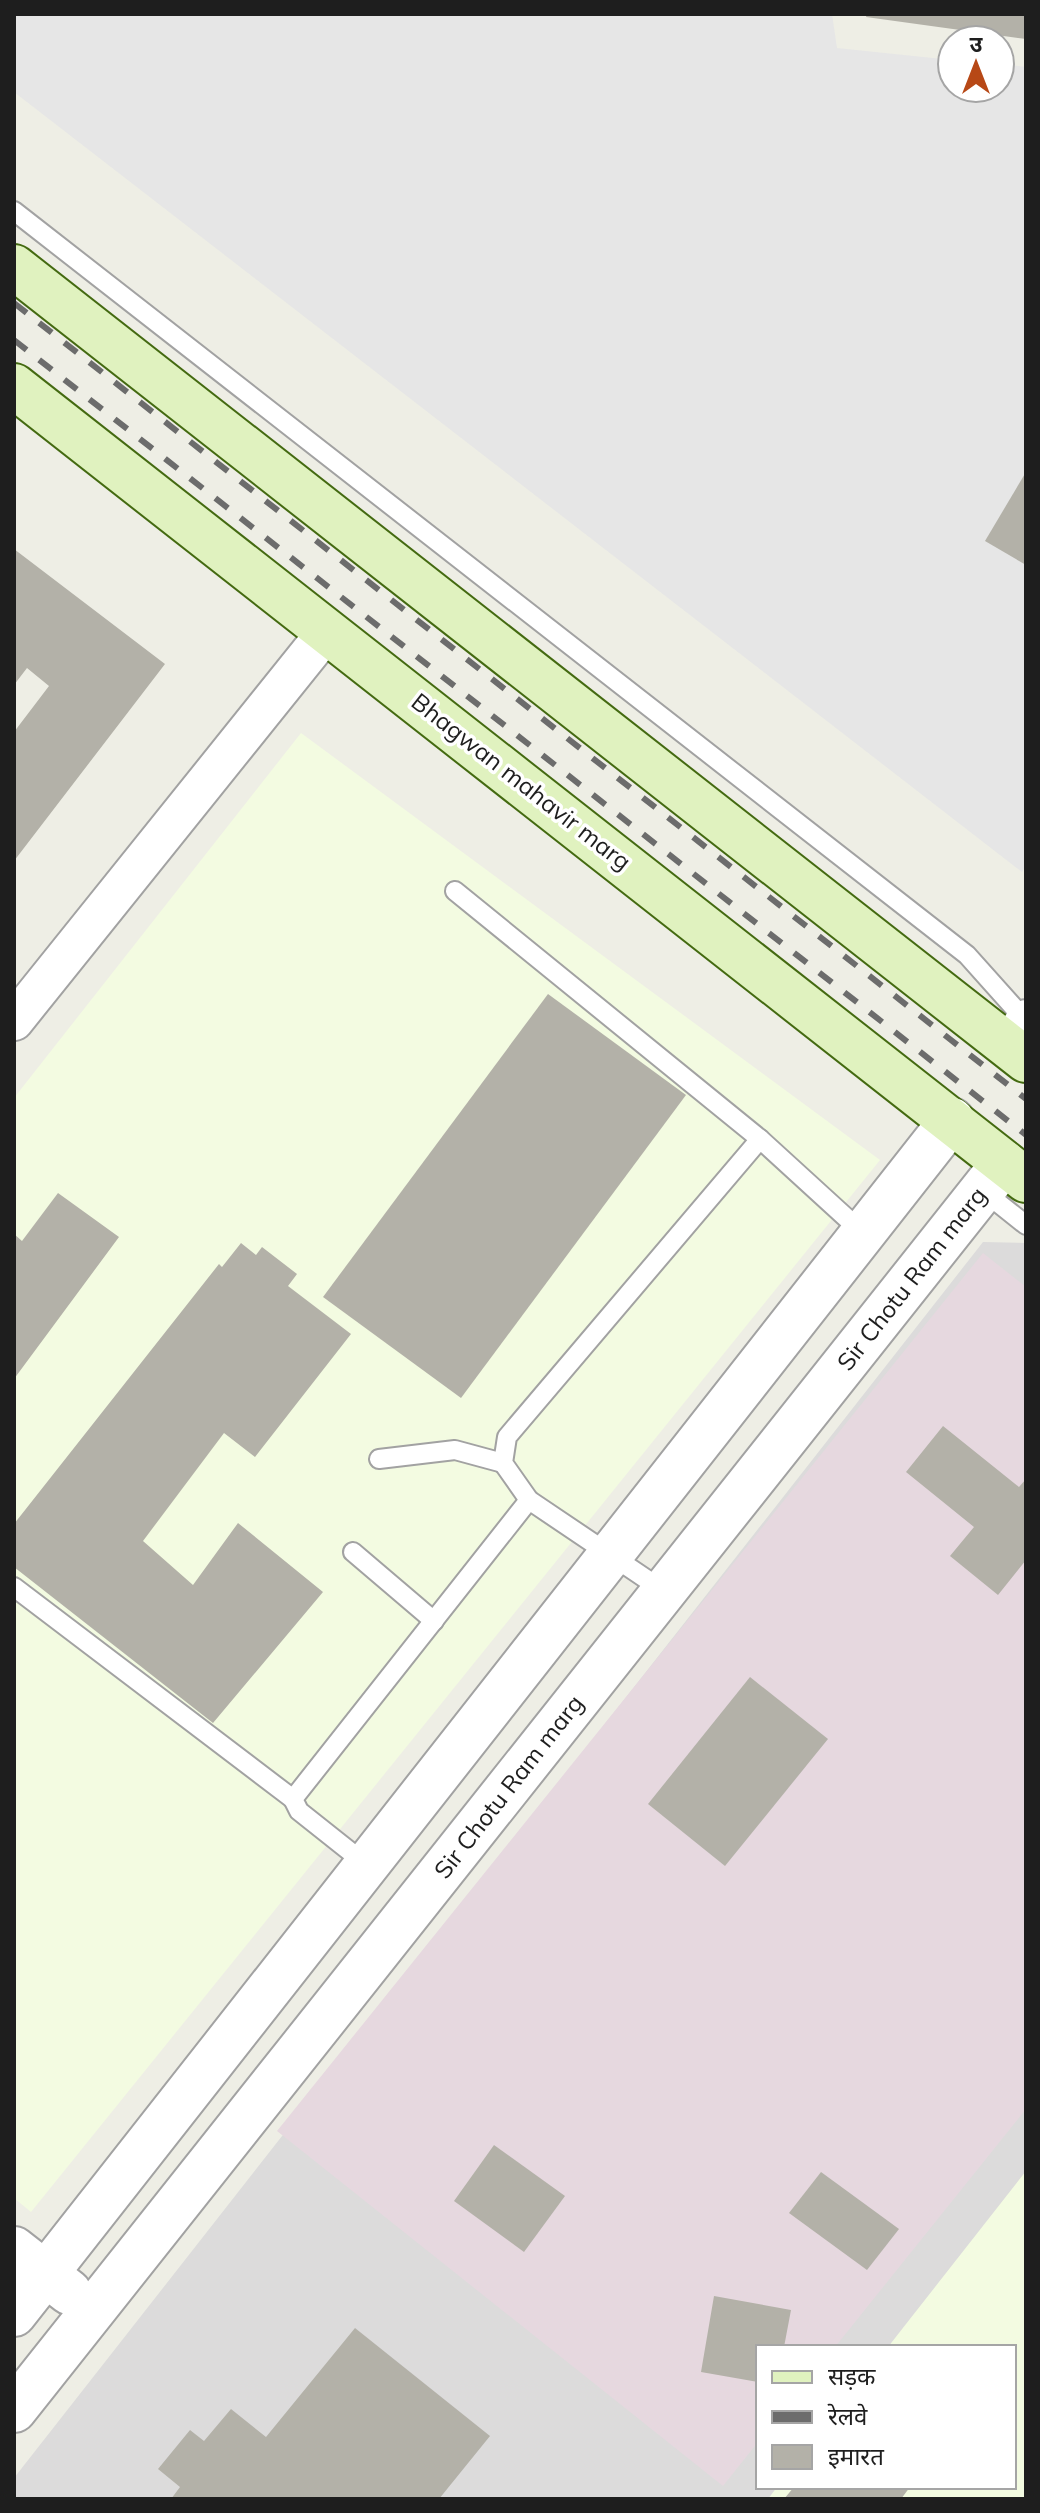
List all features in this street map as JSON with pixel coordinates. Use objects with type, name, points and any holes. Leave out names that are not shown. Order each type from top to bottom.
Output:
[{"type":"main road","points":[[14,267],[1022,1033]]},
{"type":"main road","name":"Bhagwan mahavir marg","points":[[16,390],[328,630],[952,1120],[1004,1177]]},
{"type":"street","points":[[14,1021],[328,630]]},
{"type":"street","points":[[14,2314],[30,2261],[367,1865],[952,1120]]},
{"type":"street","name":"Sir Chotu Ram marg","points":[[14,2410],[665,1592],[1004,1177]]},
{"type":"street","points":[[30,2261],[93,2311]]},
{"type":"lane","points":[[14,211],[967,955],[1022,1033]]},
{"type":"lane","points":[[455,891],[760,1139],[863,1233]]},
{"type":"lane","points":[[503,1463],[507,1437],[760,1139]]},
{"type":"lane","points":[[1004,1177],[1026,1225]]},
{"type":"lane","points":[[379,1459],[455,1450],[503,1463],[529,1500],[612,1553],[665,1592]]},
{"type":"lane","points":[[293,1799],[529,1500]]},
{"type":"lane","points":[[353,1552],[434,1621]]},
{"type":"lane","points":[[14,1587],[293,1799],[299,1811],[367,1865]]},
{"type":"shaded area","points":[[14,14],[832,14],[837,48],[936,58],[936,104],[1016,104],[1016,66],[1026,67],[1026,865],[1022,872],[14,92]]},
{"type":"shaded area","points":[[301,733],[880,1160],[31,2212],[14,2198],[14,1098]]},
{"type":"shaded area","points":[[983,1242],[1026,1243],[1026,2499],[14,2499],[14,2478]]},
{"type":"shaded area","points":[[983,1253],[1026,1287],[1026,2109],[837,2345],[756,2345],[756,2445],[723,2486],[277,2131]]},
{"type":"shaded area","points":[[1026,2171],[1026,2499],[768,2499],[776,2489],[1016,2489],[1016,2345],[890,2345]]},
{"type":"building","points":[[867,14],[1026,14],[1026,39],[1016,38],[1016,24],[936,24],[936,27],[866,17]]},
{"type":"building","points":[[1026,472],[1026,565],[985,541]]},
{"type":"building","points":[[14,549],[165,664],[14,861],[14,732],[49,686],[27,668],[14,685]]},
{"type":"building","points":[[548,994],[686,1095],[461,1398],[323,1297]]},
{"type":"building","points":[[58,1193],[119,1237],[14,1379],[14,1234],[22,1241]]},
{"type":"building","points":[[241,1243],[256,1255],[262,1247],[297,1274],[288,1286],[351,1334],[255,1457],[224,1433],[143,1541],[193,1585],[238,1523],[323,1592],[213,1723],[14,1567],[14,1524],[219,1264],[222,1267]]},
{"type":"building","points":[[943,1426],[1019,1487],[1026,1479],[1026,1560],[998,1595],[950,1556],[974,1527],[906,1472]]},
{"type":"building","points":[[750,1677],[828,1739],[725,1866],[648,1804]]},
{"type":"building","points":[[494,2145],[565,2196],[524,2252],[454,2201]]},
{"type":"building","points":[[821,2172],[899,2229],[867,2270],[789,2213]]},
{"type":"building","points":[[714,2296],[791,2310],[784,2345],[756,2345],[756,2382],[701,2372]]},
{"type":"building","points":[[355,2328],[490,2436],[439,2499],[171,2499],[180,2487],[158,2469],[190,2430],[204,2441],[231,2409],[266,2437]]},
{"type":"building","points":[[792,2489],[908,2489],[901,2499],[784,2499]]},
{"type":"railway","points":[[14,303],[1026,1099]]},
{"type":"railway","points":[[14,340],[1026,1135]]}]
